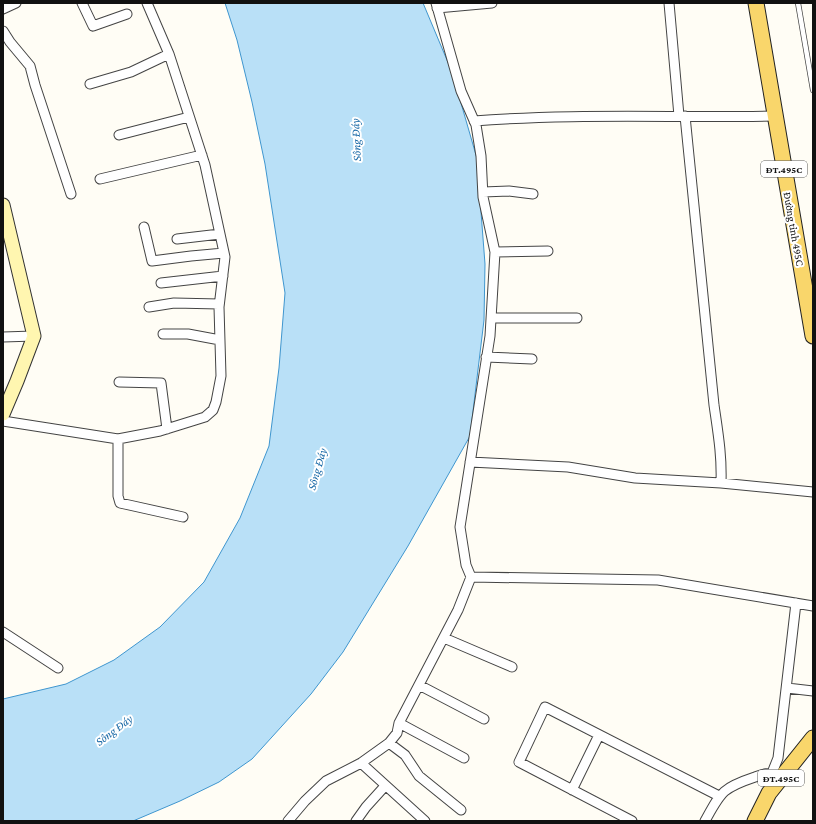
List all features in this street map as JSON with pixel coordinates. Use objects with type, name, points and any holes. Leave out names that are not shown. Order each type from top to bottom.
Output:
[{"type":"main road","name":"Đường tỉnh 495C","points":[[756,3],[813,336]]},
{"type":"main road","points":[[3,414],[34,336],[4,210]]},
{"type":"main road","name":"ĐT.495C","points":[[755,821],[777,775],[813,738]]},
{"type":"street","points":[[3,10],[16,3]]},
{"type":"street","points":[[82,3],[93,26],[127,14]]},
{"type":"street","points":[[3,421],[118,439],[167,428],[204,416],[213,410],[216,402],[221,376],[219,304],[225,260],[224,253],[202,155],[169,54],[147,3]]},
{"type":"street","points":[[288,821],[305,801],[326,781],[360,763],[389,743],[397,733],[399,723],[458,610],[471,577],[466,565],[460,530],[491,318],[495,252],[483,192],[481,156],[474,121],[461,91],[436,5],[492,3]]},
{"type":"street","points":[[669,3],[721,456],[721,483]]},
{"type":"street","points":[[3,31],[12,46],[30,66],[71,194]]},
{"type":"street","points":[[90,84],[130,72],[169,54]]},
{"type":"street","points":[[474,121],[513,118],[775,116]]},
{"type":"street","points":[[119,135],[189,118]]},
{"type":"street","points":[[100,179],[202,155]]},
{"type":"street","points":[[483,192],[509,191],[532,194]]},
{"type":"street","points":[[144,227],[152,261],[224,253]]},
{"type":"street","points":[[177,239],[220,234]]},
{"type":"street","points":[[495,252],[548,251]]},
{"type":"street","points":[[161,283],[223,276]]},
{"type":"street","points":[[149,307],[176,303],[219,304]]},
{"type":"street","points":[[491,318],[577,318]]},
{"type":"street","points":[[164,334],[188,334],[220,340]]},
{"type":"street","points":[[3,337],[34,336]]},
{"type":"street","points":[[486,357],[532,360]]},
{"type":"street","points":[[119,382],[162,383],[167,428]]},
{"type":"street","points":[[118,439],[119,502],[183,517]]},
{"type":"street","points":[[470,462],[568,467],[629,477],[721,483],[813,492]]},
{"type":"street","points":[[471,577],[658,580],[813,606]]},
{"type":"street","points":[[705,821],[719,796],[729,787],[736,783],[767,773],[777,775],[796,603]]},
{"type":"street","points":[[3,632],[58,668]]},
{"type":"street","points":[[444,638],[512,667]]},
{"type":"street","points":[[419,685],[484,719]]},
{"type":"street","points":[[787,688],[813,691]]},
{"type":"street","points":[[632,821],[519,762],[545,708],[719,796]]},
{"type":"street","points":[[399,723],[464,758]]},
{"type":"street","points":[[572,790],[599,735]]},
{"type":"street","points":[[389,743],[405,755],[419,776],[461,810]]},
{"type":"street","points":[[360,763],[425,821]]},
{"type":"street","points":[[356,821],[366,807],[386,786]]},
{"type":"lane","points":[[798,3],[813,90]]},
{"type":"water","name":"Sông Đáy","points":[[225,3],[423,3],[452,72],[478,162],[485,264],[484,320],[470,436],[408,546],[343,652],[311,694],[252,759],[219,782],[133,821],[3,821],[3,699],[66,684],[114,660],[160,627],[204,582],[240,518],[269,446],[279,368],[285,293],[265,164],[237,40]]}]
